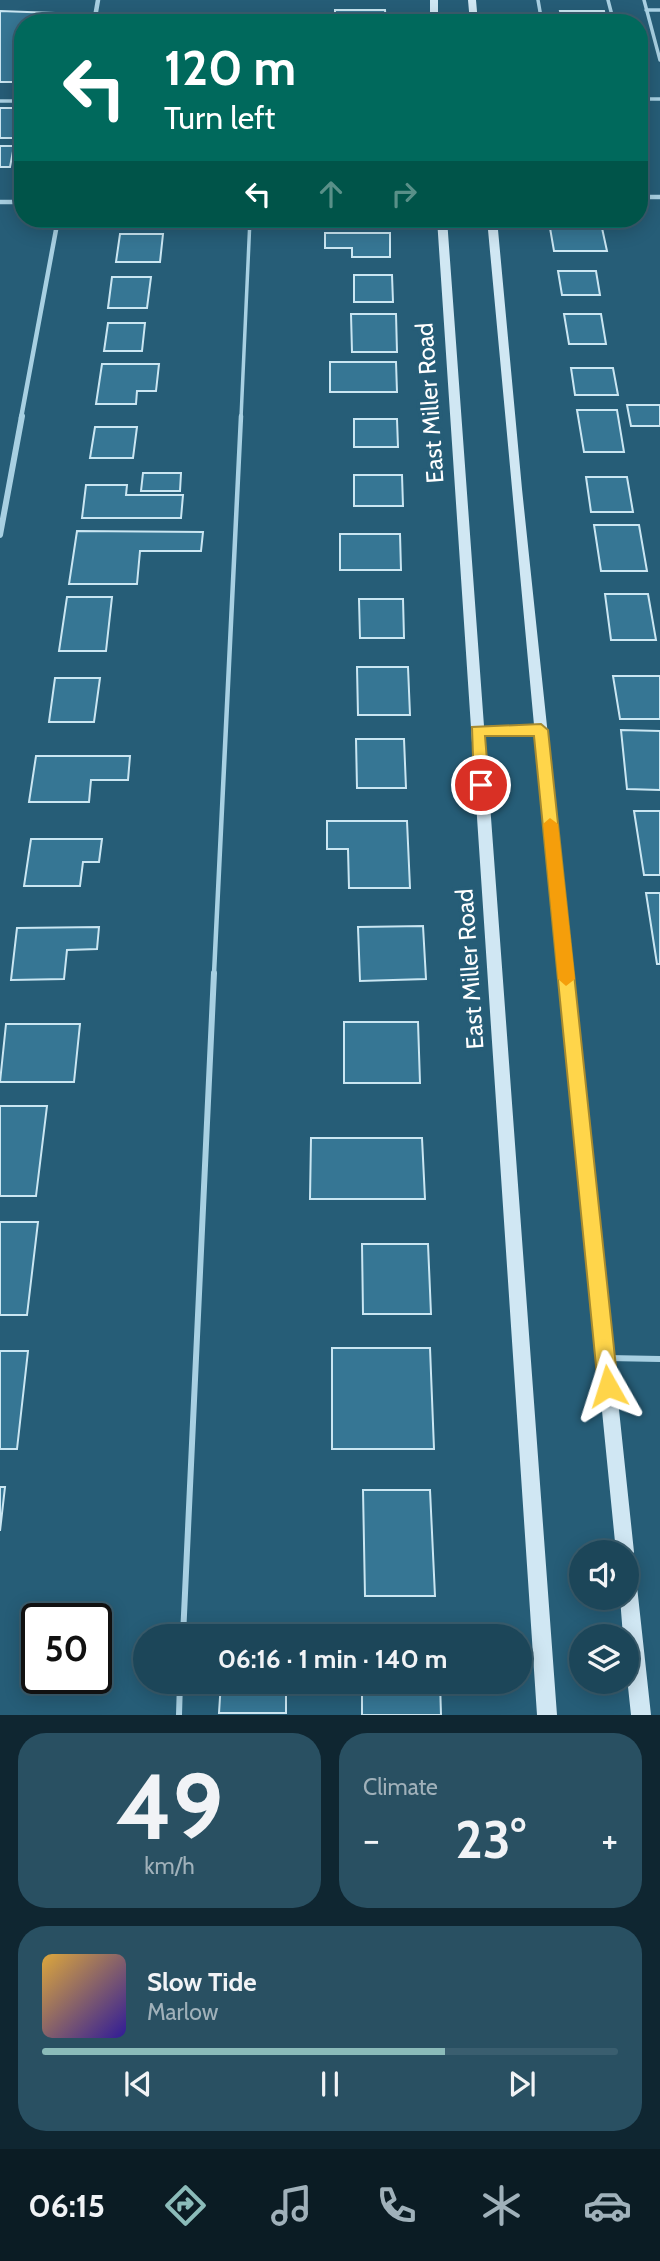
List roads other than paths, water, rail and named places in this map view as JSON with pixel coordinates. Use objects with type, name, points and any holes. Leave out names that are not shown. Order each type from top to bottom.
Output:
[{"type":"main road","name":"East Miller Road","points":[[443,228],[547,1715]]},
{"type":"main road","points":[[493,228],[624,1540]]},
{"type":"main road","points":[[478,731],[541,730]]},
{"type":"main road","points":[[630,1610],[641,1715]]},
{"type":"street","points":[[0,535],[56,228]]},
{"type":"lane","points":[[644,0],[647,14]]},
{"type":"lane","points":[[646,10],[660,10]]},
{"type":"lane","points":[[648,17],[660,60]]},
{"type":"lane","points":[[184,1624],[250,228]]},
{"type":"lane","points":[[605,1358],[660,1359]]},
{"type":"lane","points":[[179,1715],[180,1694]]}]
